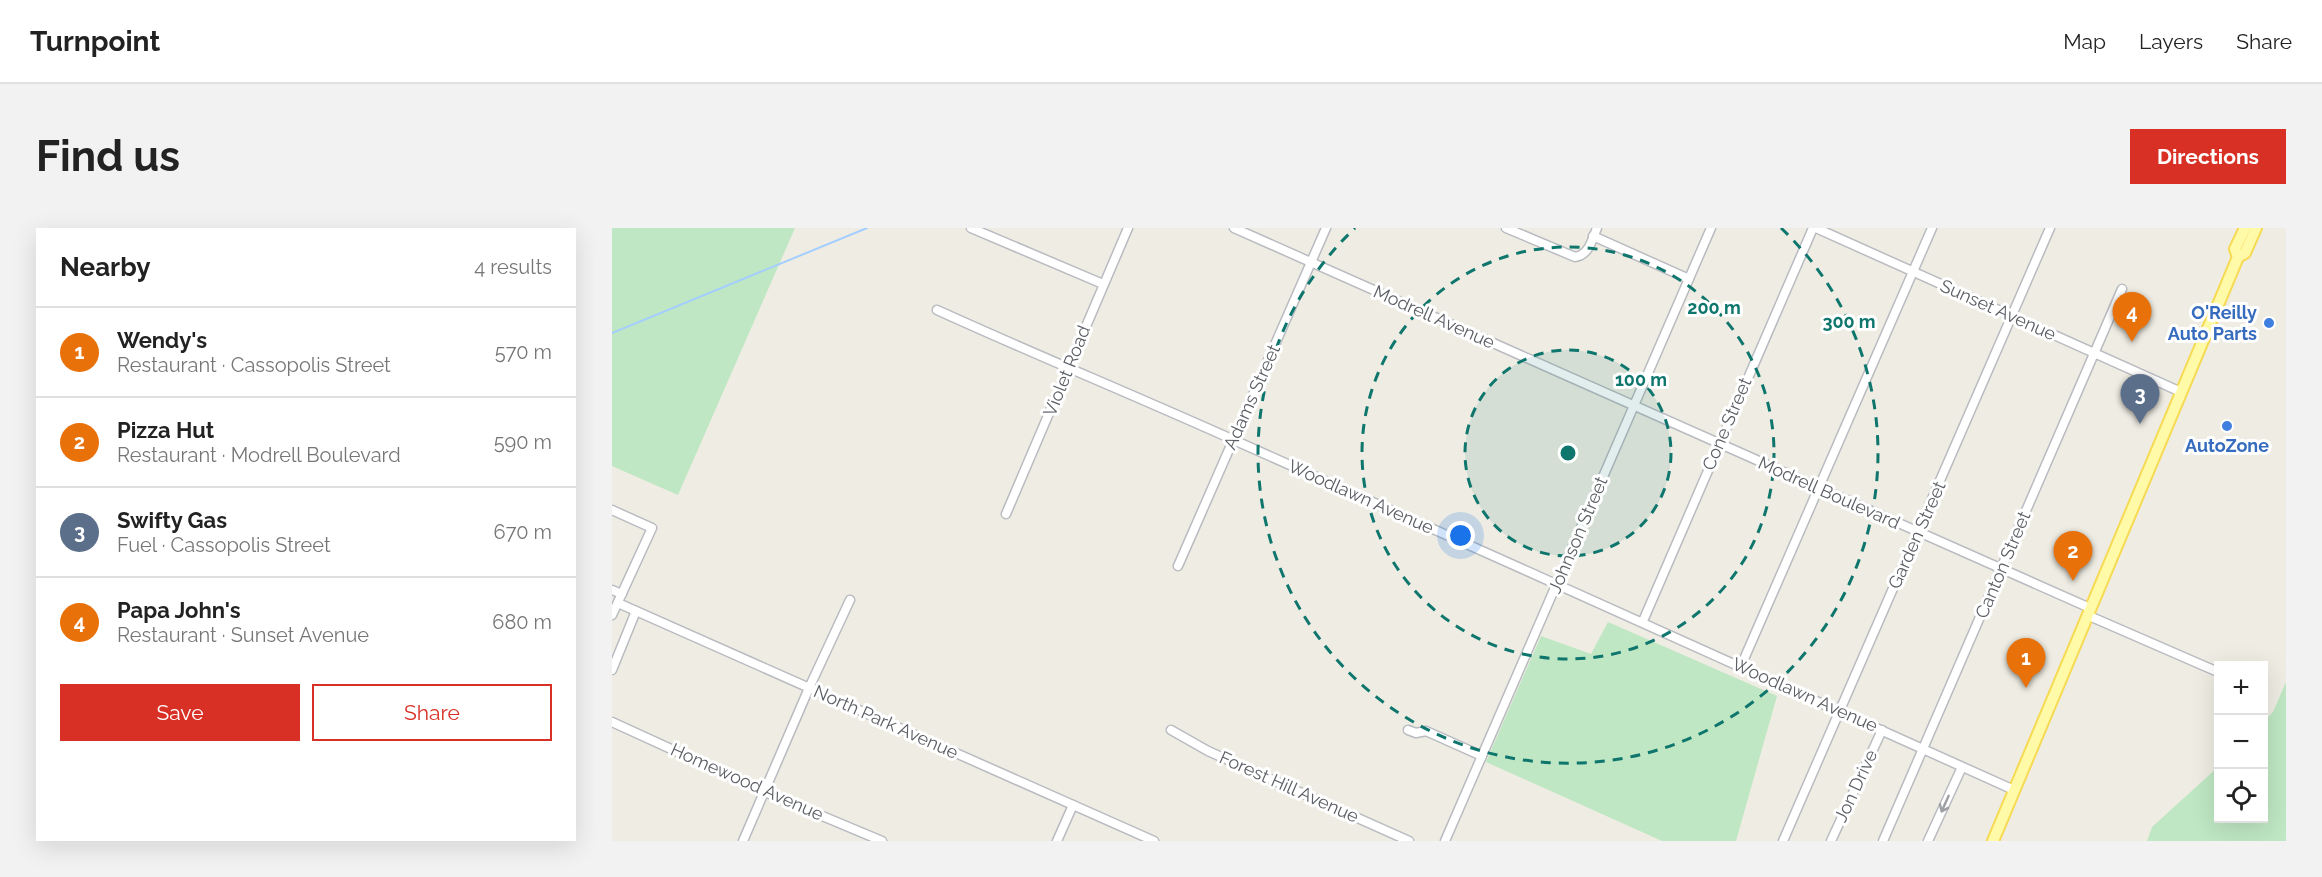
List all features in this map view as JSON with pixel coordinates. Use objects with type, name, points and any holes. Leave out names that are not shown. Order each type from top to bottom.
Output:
[{"type":"main road","points":[[2238,257],[2235,249],[2245,228]]},
{"type":"main road","points":[[1993,841],[2238,257],[2245,253],[2256,228]]},
{"type":"street","points":[[971,228],[1103,285]]},
{"type":"street","name":"Violet Road","points":[[1006,514],[1128,228]]},
{"type":"street","name":"Modrell Avenue","points":[[1234,228],[1634,406]]},
{"type":"street","name":"Adams Street","points":[[1178,566],[1326,228]]},
{"type":"street","points":[[1506,228],[1575,258],[1587,251],[1595,232],[1689,279]]},
{"type":"street","name":"Johnson Street","points":[[1445,841],[1711,228]]},
{"type":"street","name":"Sunset Avenue","points":[[1814,228],[2181,392]]},
{"type":"street","name":"Cone Street","points":[[1643,621],[1814,228]]},
{"type":"street","points":[[1741,666],[1932,228]]},
{"type":"street","name":"Garden Street","points":[[1783,841],[2050,228]]},
{"type":"street","name":"Canton Street","points":[[1883,841],[2122,288]]},
{"type":"street","name":"Woodlawn Avenue","points":[[937,310],[1556,585],[1643,621],[2014,790]]},
{"type":"street","name":"Modrell Boulevard","points":[[1634,406],[2001,570],[2214,670]]},
{"type":"street","points":[[612,510],[652,528],[612,615]]},
{"type":"street","name":"North Park Avenue","points":[[612,590],[636,611],[1154,841]]},
{"type":"street","points":[[743,841],[850,600]]},
{"type":"street","points":[[612,670],[636,611]]},
{"type":"street","name":"Homewood Avenue","points":[[612,722],[765,792],[882,841]]},
{"type":"street","name":"Forest Hill Avenue","points":[[1171,730],[1208,751],[1409,841]]},
{"type":"street","points":[[1408,730],[1416,733],[1426,731],[1482,756]]},
{"type":"street","name":"Jon Drive","points":[[1831,841],[1882,730]]},
{"type":"street","points":[[1928,841],[1962,767]]},
{"type":"street","points":[[1057,841],[1073,805]]},
{"type":"green space","points":[[612,228],[795,228],[678,495],[612,466]]},
{"type":"green space","points":[[1608,622],[1777,696],[1736,841],[1662,841],[1486,762],[1541,636],[1591,654]]},
{"type":"green space","points":[[2286,682],[2286,841],[2147,841],[2152,827],[2214,771],[2214,823],[2268,823],[2268,717],[2273,712]]},
{"type":"waterway","points":[[612,333],[867,228]]},
{"type":"place","name":"O'Reilly Auto Parts","points":[[2269,323]]},
{"type":"place","name":"Papa John's","points":[[2132,342]]},
{"type":"place","name":"Swifty Gas","points":[[2140,424]]},
{"type":"place","name":"AutoZone","points":[[2227,426]]},
{"type":"place","name":"Pizza Hut","points":[[2073,581]]},
{"type":"place","name":"Wendy's","points":[[2026,688]]}]
